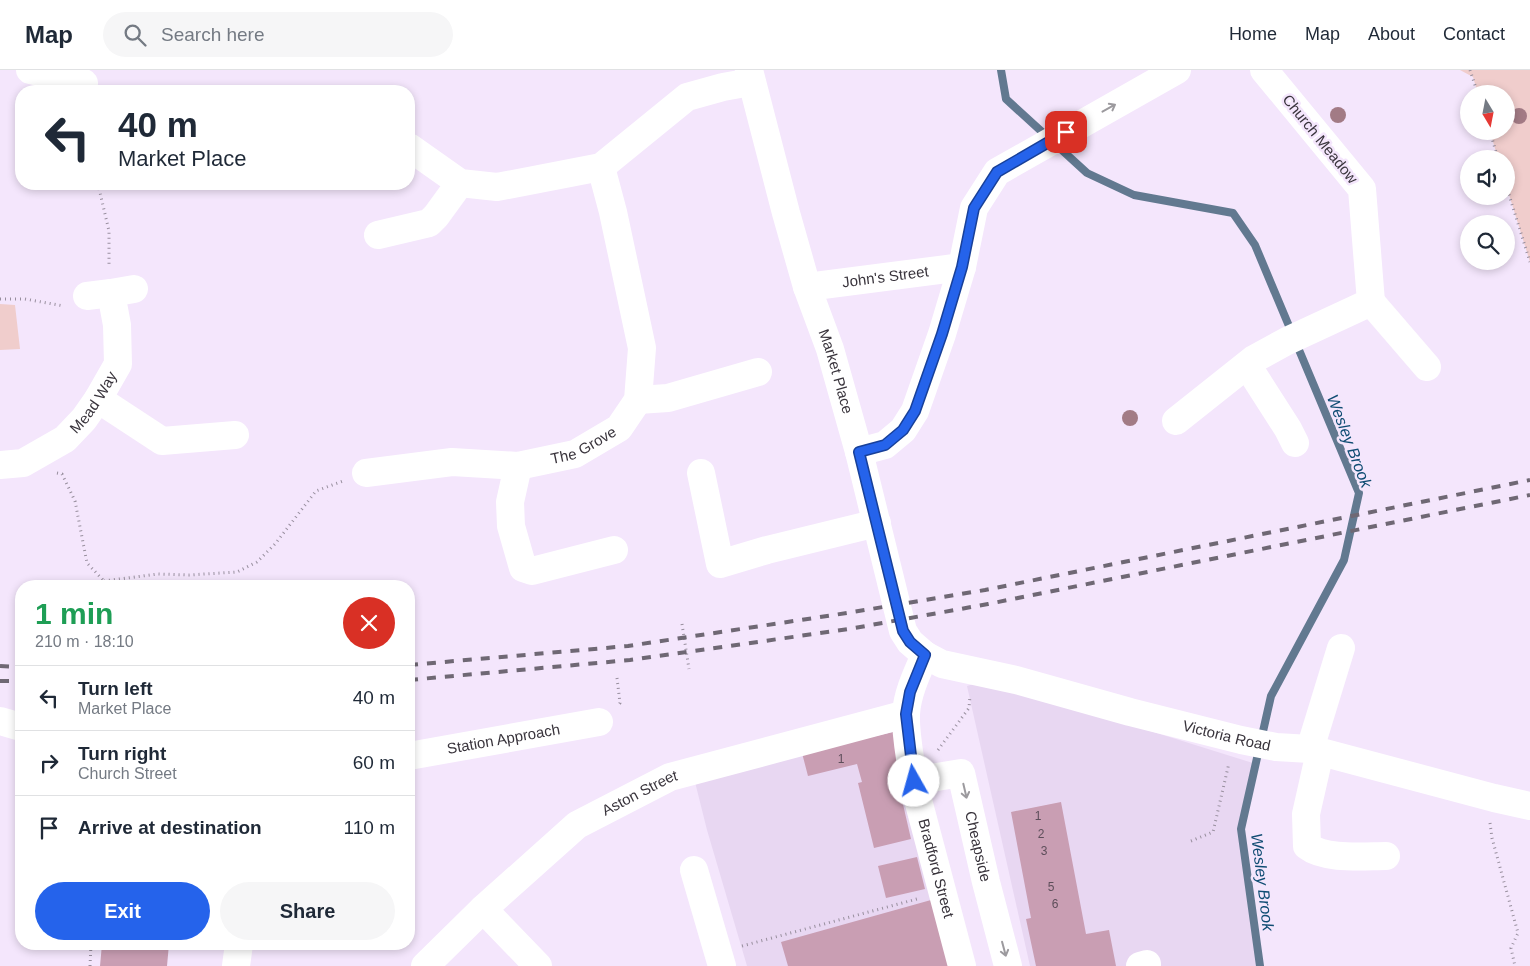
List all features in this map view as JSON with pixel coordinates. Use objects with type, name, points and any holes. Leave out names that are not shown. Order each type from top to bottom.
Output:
[{"type":"street","points":[[30,70],[84,83]]},
{"type":"street","points":[[859,452],[885,445],[903,430],[915,411],[942,334],[962,267],[974,208],[997,172],[1177,70]]},
{"type":"street","name":"Church Meadow","points":[[1264,70],[1362,189],[1371,302]]},
{"type":"street","points":[[415,151],[460,183],[497,187],[601,167],[687,97],[723,87],[750,76]]},
{"type":"street","name":"Market Place","points":[[750,76],[807,287],[830,349],[859,452],[903,631],[910,642],[925,655]]},
{"type":"street","name":"The Grove","points":[[366,473],[452,462],[518,466],[576,454],[619,428],[638,400],[642,348],[613,212],[601,167]]},
{"type":"street","points":[[378,235],[429,222],[436,216],[460,183]]},
{"type":"street","name":"John's Street","points":[[807,287],[962,267]]},
{"type":"street","name":"Mead Way","points":[[12,464],[65,439],[84,419],[98,399],[118,364],[117,325],[111,293]]},
{"type":"street","points":[[1176,421],[1247,365],[1293,338],[1371,302],[1427,367]]},
{"type":"street","points":[[1247,365],[1296,443]]},
{"type":"street","points":[[638,400],[668,398],[758,372]]},
{"type":"street","points":[[98,399],[162,441],[235,435]]},
{"type":"street","points":[[518,466],[510,502],[511,526],[523,568],[532,571],[614,550]]},
{"type":"street","points":[[702,473],[720,564],[767,550],[877,523]]},
{"type":"street","points":[[1342,648],[1316,751],[1320,752],[1306,814],[1307,846],[1313,851],[1339,856],[1386,856]]},
{"type":"street","name":"Victoria Road","points":[[925,655],[942,664],[1016,680],[1130,712],[1238,739],[1276,747],[1316,751],[1530,806]]},
{"type":"street","name":"Bradford Street","points":[[925,655],[910,692],[906,714],[912,768],[962,966]]},
{"type":"street","name":"Aston Street","points":[[425,966],[483,909],[577,825],[670,777],[906,714]]},
{"type":"street","points":[[0,721],[15,725]]},
{"type":"street","name":"Station Approach","points":[[415,755],[599,722]]},
{"type":"street","name":"Cheapside","points":[[912,768],[961,773],[986,882],[1008,966]]},
{"type":"street","points":[[694,870],[721,959]]},
{"type":"street","points":[[483,909],[538,966]]},
{"type":"street","points":[[236,966],[238,950]]},
{"type":"path","points":[[1470,70],[1475,85]]},
{"type":"path","points":[[0,298],[67,306],[111,293],[109,231],[99,190]]},
{"type":"path","points":[[1512,205],[1530,262]]},
{"type":"path","points":[[12,464],[62,474],[75,501],[86,564],[103,580]]},
{"type":"path","points":[[112,580],[158,574],[189,575],[237,572],[257,562],[275,544],[316,491],[366,473]]},
{"type":"path","points":[[682,624],[690,669]]},
{"type":"path","points":[[912,768],[938,750],[969,708],[971,669]]},
{"type":"path","points":[[1191,841],[1213,832],[1238,739]]},
{"type":"path","points":[[1494,798],[1490,819],[1492,838],[1518,933],[1511,948],[1515,966]]},
{"type":"path","points":[[721,959],[942,892]]},
{"type":"path","points":[[90,966],[91,950]]},
{"type":"shaded area","points":[[1460,70],[1530,70],[1530,262],[1512,205],[1515,205],[1515,150],[1495,150],[1493,140],[1515,140],[1515,85],[1475,85],[1473,77]]},
{"type":"shaded area","points":[[0,304],[15,305],[20,349],[0,350]]},
{"type":"shaded area","points":[[987,680],[1256,764],[1241,829],[1260,966],[1030,966],[967,686]]},
{"type":"shaded area","points":[[892,726],[952,966],[747,966],[707,830],[695,782]]},
{"type":"building","points":[[893,732],[903,772],[896,774],[911,839],[874,848],[858,783],[862,782],[857,764],[808,776],[802,753]]},
{"type":"building","points":[[1061,802],[1086,934],[1109,930],[1116,966],[1036,966],[1026,919],[1031,918],[1011,812]]},
{"type":"building","points":[[917,857],[925,889],[886,898],[878,866]]},
{"type":"building","points":[[931,900],[949,966],[788,966],[781,942]]},
{"type":"building","points":[[101,950],[168,950],[167,966],[100,966]]},
{"type":"waterway","name":"Wesley Brook","points":[[1001,70],[1006,99],[1087,173],[1134,195],[1233,213],[1255,245],[1359,493],[1344,560],[1271,696],[1241,829],[1260,966]]},
{"type":"railway","points":[[415,664],[628,646],[847,613],[985,590],[1530,480]]},
{"type":"railway","points":[[415,679],[630,660],[849,629],[988,604],[1530,495]]},
{"type":"railway","points":[[0,666],[15,667]]},
{"type":"railway","points":[[0,681],[15,681]]},
{"type":"route","points":[[914,781],[906,714],[910,692],[925,655],[910,642],[903,631],[859,452],[885,445],[903,430],[915,411],[942,334],[962,267],[974,208],[997,172],[1066,132]]}]
